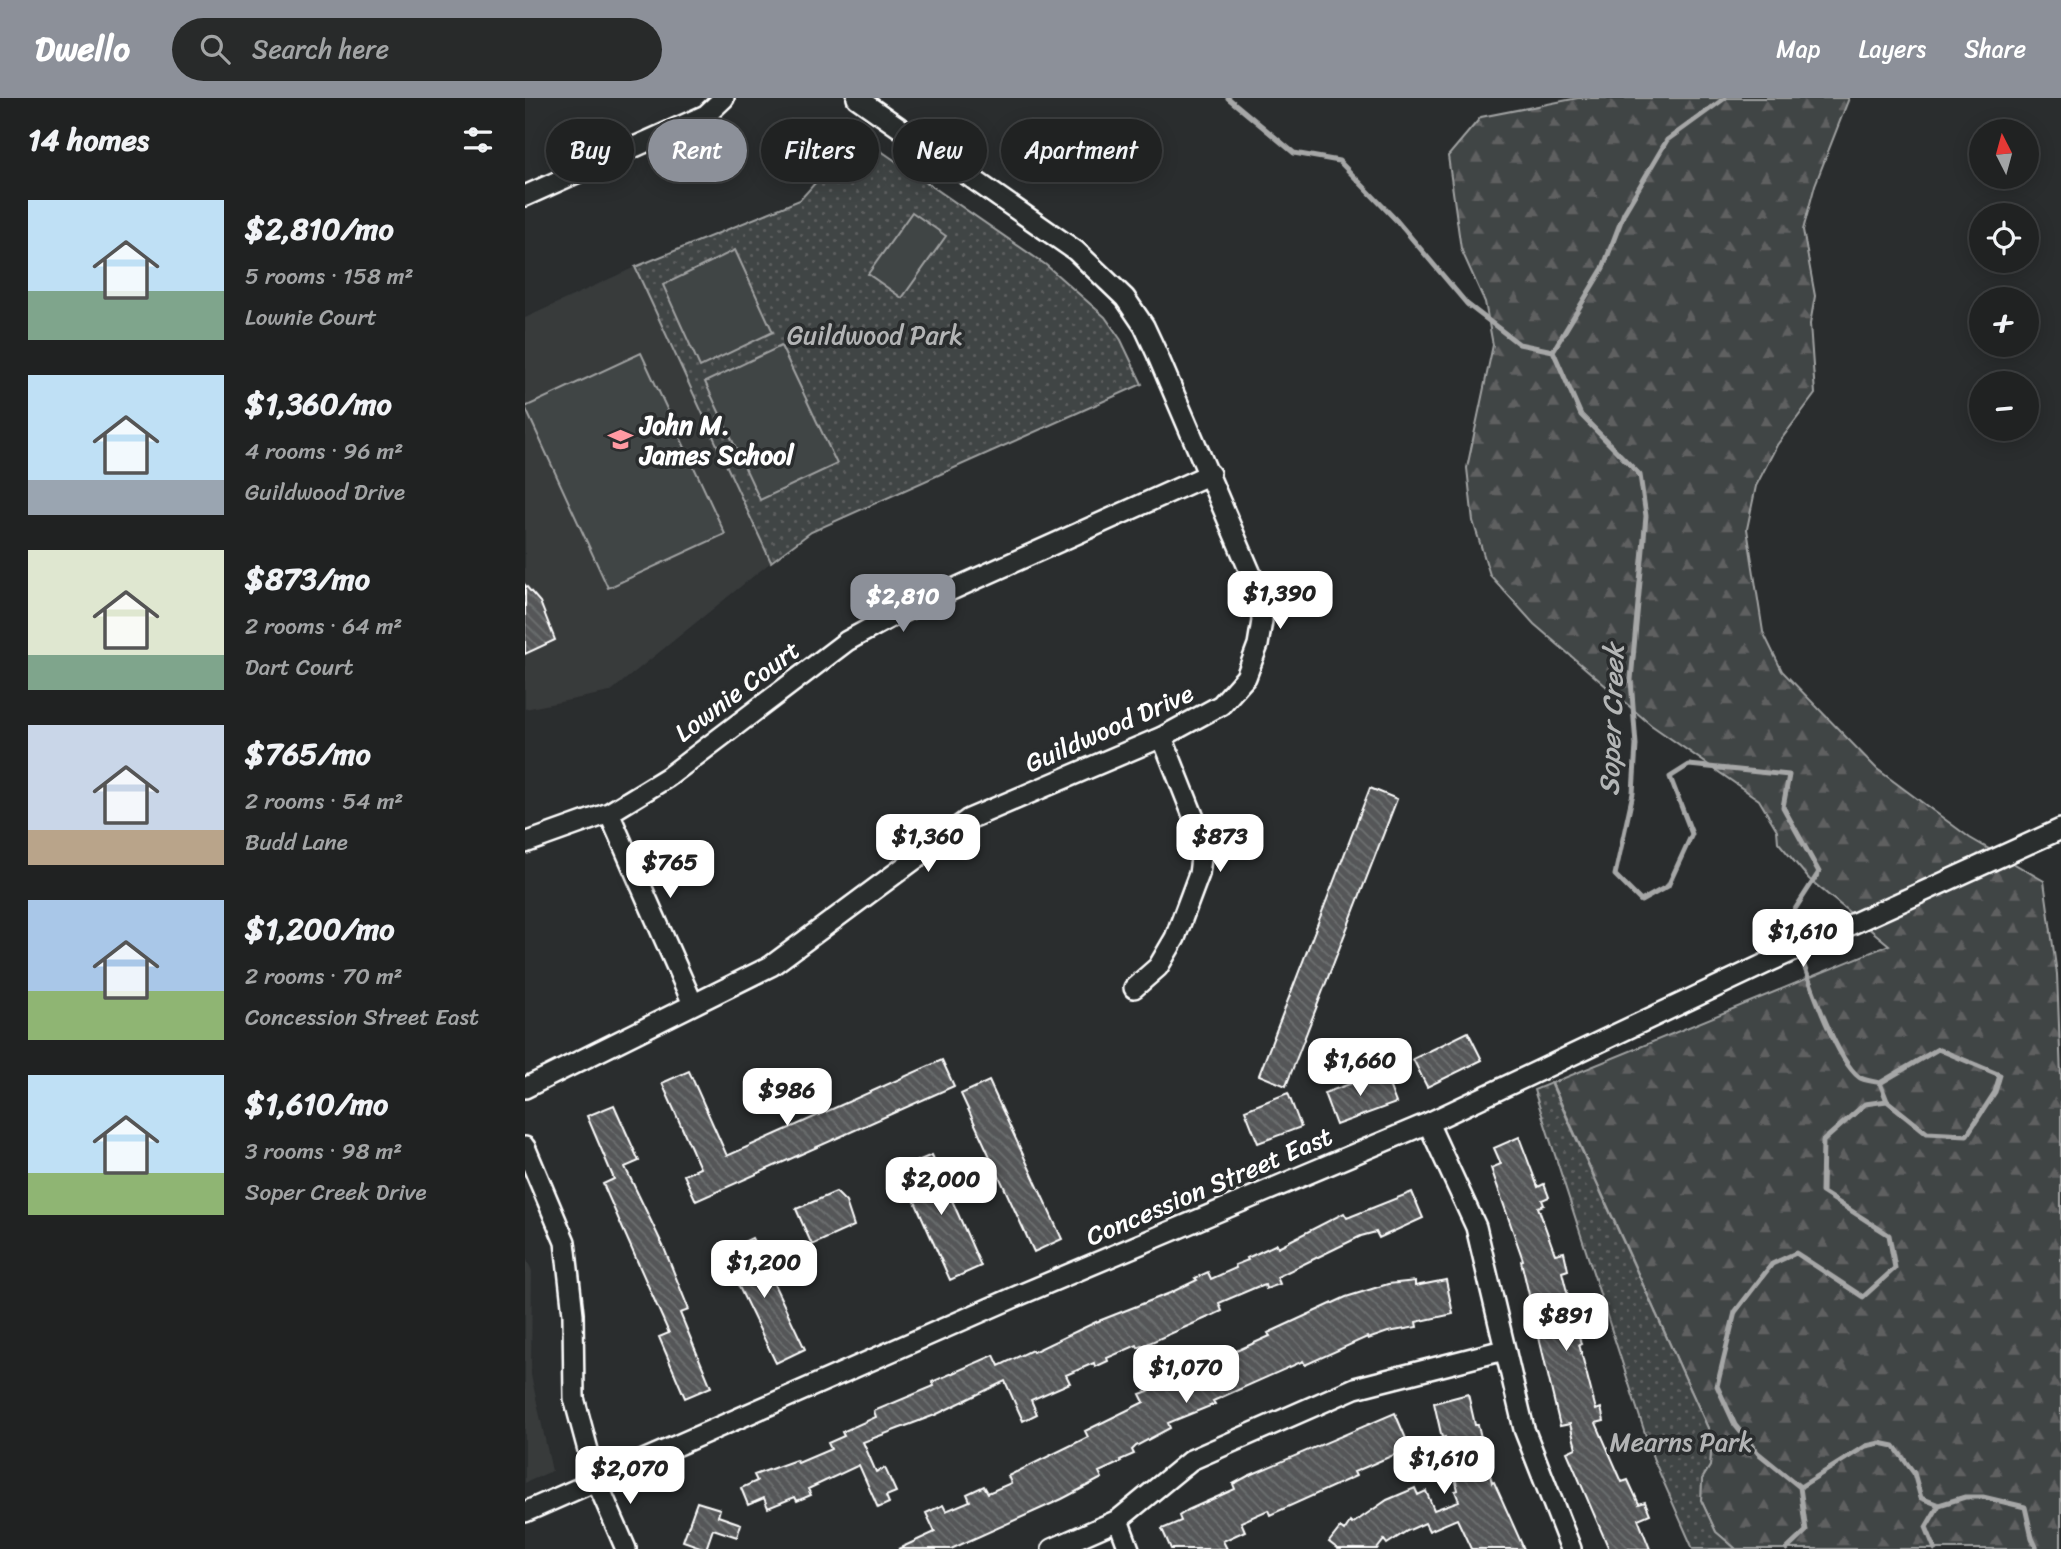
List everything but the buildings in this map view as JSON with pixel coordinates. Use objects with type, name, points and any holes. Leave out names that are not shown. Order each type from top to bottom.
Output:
[{"type":"street","points":[[525,196],[706,115],[724,98]]},
{"type":"street","name":"Guildwood Drive","points":[[525,1088],[771,966],[969,819],[1162,737],[1221,705],[1246,677],[1258,645],[1262,621],[1261,595],[1157,354],[1144,326],[1125,298],[1076,251],[857,98]]},
{"type":"street","name":"Lownie Court","points":[[525,843],[609,813],[668,778],[847,641],[891,617],[1210,474]]},
{"type":"street","points":[[1134,988],[1158,967],[1175,938],[1199,874],[1202,851],[1198,828],[1162,737]]},
{"type":"street","points":[[609,813],[693,1004]]},
{"type":"street","name":"Concession Street East","points":[[525,1512],[1022,1294],[1428,1123],[1771,961],[2061,829]]},
{"type":"street","points":[[1428,1123],[1476,1227],[1524,1429],[1571,1549]]},
{"type":"street","points":[[525,1147],[565,1242],[573,1314],[574,1398],[596,1480],[627,1549]]},
{"type":"street","points":[[1052,1549],[1118,1520],[1191,1460],[1355,1388],[1504,1350]]},
{"type":"street","points":[[1118,1520],[1129,1549]]},
{"type":"shaded area","name":"John M. James School","points":[[635,267],[771,562],[610,692],[525,709],[525,318]]},
{"type":"shaded area","points":[[525,1256],[532,1271],[531,1375],[552,1471],[525,1483]]},
{"type":"green space","points":[[1578,98],[1849,98],[1815,185],[1803,230],[1815,296],[1810,324],[1815,394],[1777,445],[1756,486],[1747,529],[1763,632],[1782,671],[1877,769],[1970,838],[2044,881],[2057,974],[2061,1077],[2061,1549],[1736,1549],[1716,1532],[1701,1500],[1702,1479],[1710,1466],[1712,1437],[1552,1083],[1889,945],[1809,879],[1778,842],[1777,830],[1759,800],[1651,725],[1534,624],[1490,575],[1473,521],[1467,468],[1493,345],[1485,302],[1461,249],[1448,156],[1481,117]]},
{"type":"green space","name":"Guildwood Park","points":[[879,150],[893,159],[893,182],[926,182],[1046,265],[1105,317],[1121,340],[1142,384],[811,532],[771,562],[635,267],[800,200],[816,182],[879,182]]},
{"type":"green space","points":[[912,212],[946,236],[902,298],[868,274]]},
{"type":"green space","points":[[735,250],[773,332],[700,367],[663,285]]},
{"type":"green space","points":[[781,346],[837,464],[760,500],[705,382]]},
{"type":"green space","points":[[641,353],[725,534],[608,588],[525,407]]},
{"type":"green space","name":"Mearns Park","points":[[1551,1083],[1712,1437],[1710,1466],[1702,1479],[1701,1500],[1716,1532],[1736,1549],[1693,1549],[1653,1458],[1534,1090]]},
{"type":"waterway","name":"Soper Creek","points":[[1228,98],[1294,153],[1339,161],[1397,221],[1467,304],[1519,344],[1553,351]]},
{"type":"waterway","points":[[1553,351],[1603,268],[1624,213],[1667,140],[1725,98]]},
{"type":"waterway","name":"Soper Creek","points":[[1553,351],[1581,415],[1640,475],[1646,516],[1631,680],[1636,745],[1633,793],[1615,875],[1641,901],[1668,886],[1692,834],[1670,777],[1689,765],[1789,775],[1783,807],[1819,872],[1788,920],[1818,1004],[1838,1049],[1859,1077],[1880,1083],[1887,1101],[1865,1104],[1823,1141],[1822,1192],[1889,1235],[1895,1268],[1863,1297],[1796,1253],[1772,1264],[1735,1312],[1717,1386],[1735,1425],[1758,1453],[1800,1487],[1866,1446],[1880,1443],[1894,1446],[1914,1473],[1921,1498],[1939,1505],[1965,1497],[1983,1497],[2025,1507],[2037,1549]]},
{"type":"waterway","name":"Soper Creek","points":[[1880,1083],[1938,1049],[2000,1075],[1995,1092],[1967,1135],[1927,1133],[1887,1101]]},
{"type":"waterway","name":"Soper Creek","points":[[1787,1549],[1806,1531],[1800,1487]]},
{"type":"waterway","name":"Soper Creek","points":[[1935,1549],[1926,1527],[1939,1505]]},
{"type":"place","name":"John M. James School","points":[[620,440]]}]
